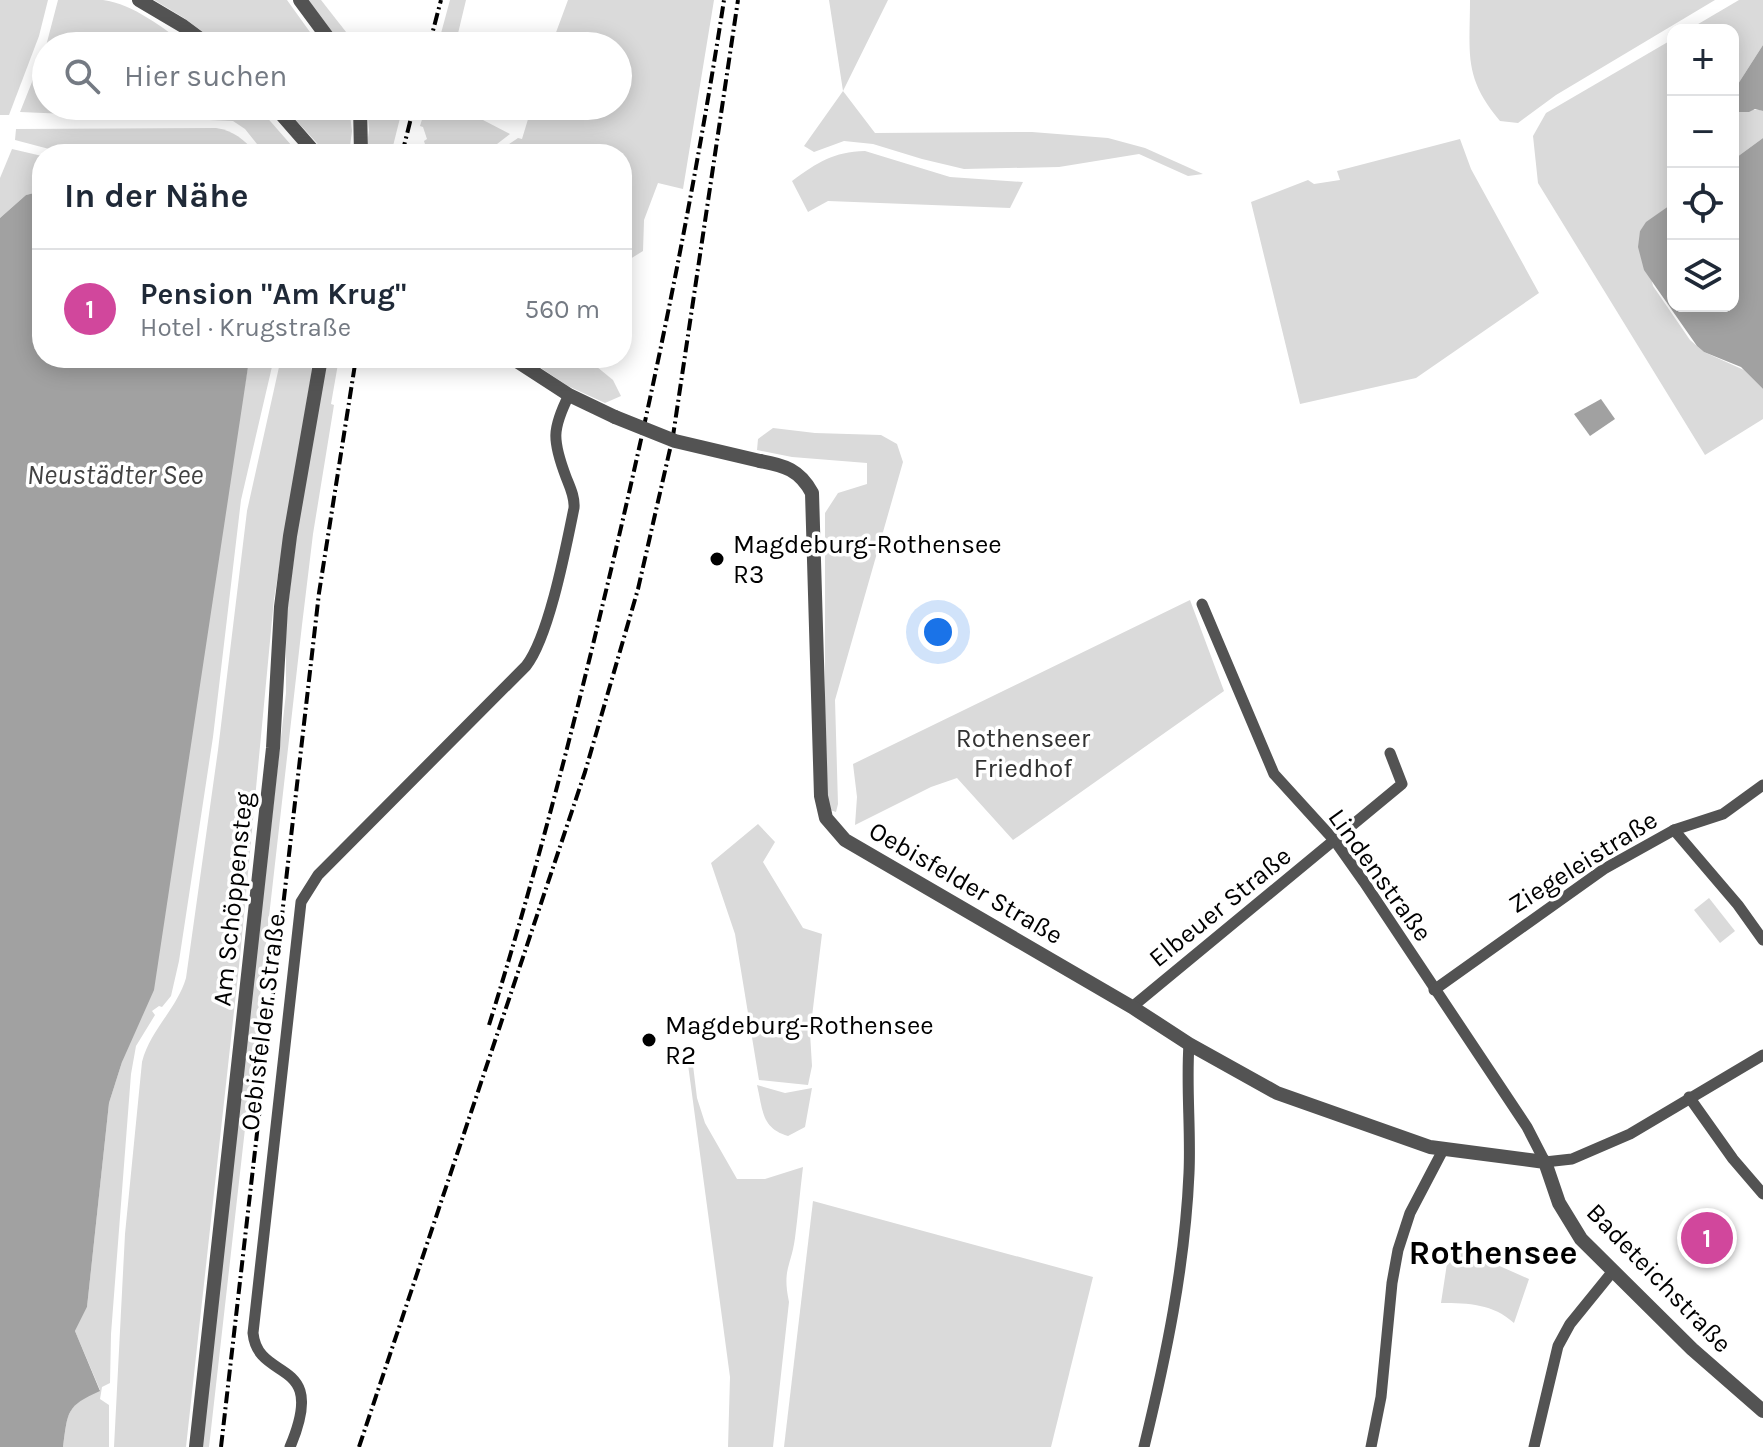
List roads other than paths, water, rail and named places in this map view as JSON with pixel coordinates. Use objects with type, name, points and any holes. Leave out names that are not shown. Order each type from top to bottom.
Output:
[{"type":"street","points":[[139,0],[188,32]]},
{"type":"street","points":[[300,0],[324,32]]},
{"type":"street","points":[[286,120],[307,144]]},
{"type":"street","points":[[360,120],[361,144]]},
{"type":"street","name":"Am Schöppensteg","points":[[196,1447],[273,748],[281,607],[319,368]]},
{"type":"street","name":"Oebisfelder Straße","points":[[527,368],[569,395],[615,417],[686,444],[793,470],[802,477],[812,493],[819,761],[823,806],[831,826],[845,840],[1132,1007],[1189,1044],[1286,1096],[1443,1150],[1545,1162]]},
{"type":"street","name":"Oebisfelder Straße","points":[[290,1447],[300,1417],[299,1388],[288,1372],[263,1357],[254,1343],[253,1333],[301,902],[318,875],[526,666],[536,650],[544,631],[574,508],[574,497],[556,439],[558,417],[569,395]]},
{"type":"street","name":"Lindenstraße","points":[[1202,604],[1274,774],[1335,841],[1378,902],[1527,1127],[1545,1162]]},
{"type":"street","name":"Elbeuer Straße","points":[[1132,1007],[1402,784],[1390,753]]},
{"type":"street","name":"Ziegeleistraße","points":[[1434,990],[1604,869],[1674,830],[1723,814],[1763,785]]},
{"type":"street","points":[[1674,830],[1738,905],[1763,940]]},
{"type":"street","points":[[1144,1447],[1171,1326],[1183,1248],[1190,1161],[1189,1044]]},
{"type":"street","points":[[1545,1162],[1567,1161],[1630,1134],[1763,1055]]},
{"type":"street","points":[[1689,1097],[1738,1166],[1763,1194]]},
{"type":"street","points":[[1371,1447],[1381,1397],[1398,1250],[1410,1213],[1443,1150]]},
{"type":"street","name":"Badeteichstraße","points":[[1545,1162],[1559,1203],[1571,1226],[1692,1349],[1763,1411]]},
{"type":"street","points":[[1534,1447],[1558,1346],[1570,1324],[1613,1271]]},
{"type":"water","points":[[1763,45],[1763,111],[1739,112],[1739,82]]},
{"type":"water","points":[[1763,138],[1763,389],[1741,367],[1697,346],[1673,312],[1739,312],[1739,156]]},
{"type":"water","name":"Neustädter See","points":[[32,194],[32,368],[248,368],[154,990],[122,1062],[109,1103],[87,1307],[75,1331],[100,1391],[81,1401],[71,1411],[63,1447],[0,1447],[0,218],[26,195]]},
{"type":"water","points":[[1667,207],[1667,303],[1644,270],[1638,247],[1640,231],[1646,222]]},
{"type":"water","points":[[1601,399],[1615,419],[1590,436],[1574,414]]},
{"type":"railway","points":[[433,32],[441,0]]},
{"type":"railway","points":[[489,1025],[550,812],[622,525],[685,226],[724,0]]},
{"type":"railway","points":[[359,1447],[585,772],[638,589],[673,436],[738,0]]},
{"type":"railway","points":[[404,144],[410,120]]},
{"type":"railway","points":[[221,1447],[319,593],[354,368]]},
{"type":"place","name":"Magdeburg-Rothensee R3","points":[[717,559]]},
{"type":"place","name":"Magdeburg-Rothensee R2","points":[[649,1040]]},
{"type":"place","name":"Pension \"Am Krug\"","points":[[1707,1238]]},
{"type":"district","name":"Rothensee","points":[[1493,1253]]},
{"type":"park label","name":"Rothenseer Friedhof","points":[[1023,753]]}]
